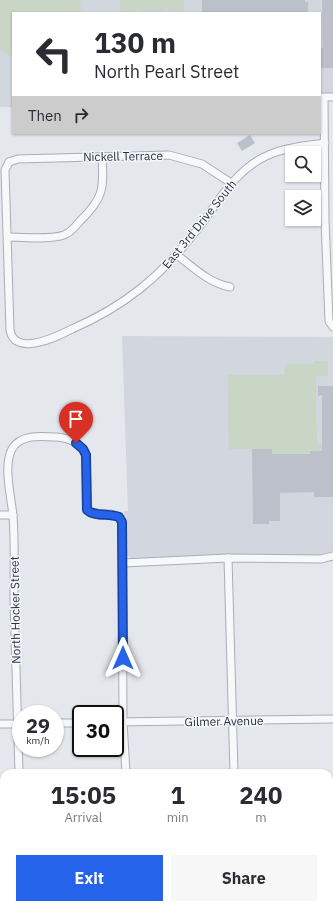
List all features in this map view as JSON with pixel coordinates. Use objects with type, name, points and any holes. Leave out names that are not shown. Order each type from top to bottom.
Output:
[{"type":"street","points":[[333,97],[322,97],[325,143],[324,220],[328,313],[329,321],[333,327]]},
{"type":"street","name":"East 3rd Drive South","points":[[8,237],[10,336],[15,341],[22,344],[44,342],[91,321],[135,295],[177,254],[232,183],[251,165],[270,154],[299,146],[325,143]]},
{"type":"street","name":"Nickell Terrace","points":[[8,237],[7,160],[169,155],[188,159],[216,171],[232,183]]},
{"type":"street","points":[[8,237],[56,236],[64,235],[70,232],[101,195],[103,186],[102,157]]},
{"type":"street","points":[[177,254],[207,279],[219,285],[230,287]]},
{"type":"street","name":"North Hocker Street","points":[[18,705],[13,515],[8,465],[12,448],[19,441],[33,437],[62,437],[82,447],[86,455],[87,510],[90,513],[111,514],[119,517],[122,522],[123,563]]},
{"type":"street","points":[[0,515],[13,515]]},
{"type":"street","points":[[119,705],[123,563],[228,558],[321,559],[333,556]]},
{"type":"street","points":[[228,558],[234,769]]},
{"type":"street","name":"Gilmer Avenue","points":[[124,722],[333,719]]},
{"type":"street","points":[[0,724],[12,724]]},
{"type":"street","name":"North Hocker Street","points":[[19,757],[19,769]]},
{"type":"street","points":[[124,757],[125,769]]},
{"type":"shaded area","points":[[0,0],[333,0],[333,101],[321,102],[321,12],[12,12],[12,107],[0,107]]},
{"type":"shaded area","points":[[122,336],[333,337],[333,552],[316,557],[131,558],[126,555],[124,549],[124,511],[128,511]]},
{"type":"green space","points":[[0,0],[80,0],[81,12],[12,12],[12,57],[0,50]]},
{"type":"green space","points":[[120,0],[184,0],[184,10],[169,11],[167,9],[165,11],[154,11],[152,9],[150,11],[139,11],[137,9],[134,11],[120,12]]},
{"type":"green space","points":[[314,361],[328,361],[328,376],[316,376],[317,443],[322,444],[322,451],[310,451],[310,454],[272,454],[271,449],[229,449],[228,375],[284,375],[285,364],[314,364]]},
{"type":"building","points":[[202,0],[305,0],[305,2],[308,2],[308,12],[202,12]]},
{"type":"building","points":[[322,0],[333,0],[333,68],[321,68],[321,48],[323,48]]},
{"type":"building","points":[[250,135],[255,143],[242,151],[237,143]]},
{"type":"building","points":[[318,386],[333,386],[333,497],[314,497],[314,492],[280,493],[280,521],[269,521],[269,524],[253,524],[252,449],[272,449],[272,454],[310,454],[310,451],[322,451],[322,395],[318,396]]},
{"type":"route","points":[[76,443],[83,449],[86,455],[87,510],[90,513],[96,514],[111,514],[119,517],[122,522],[123,658]]}]
